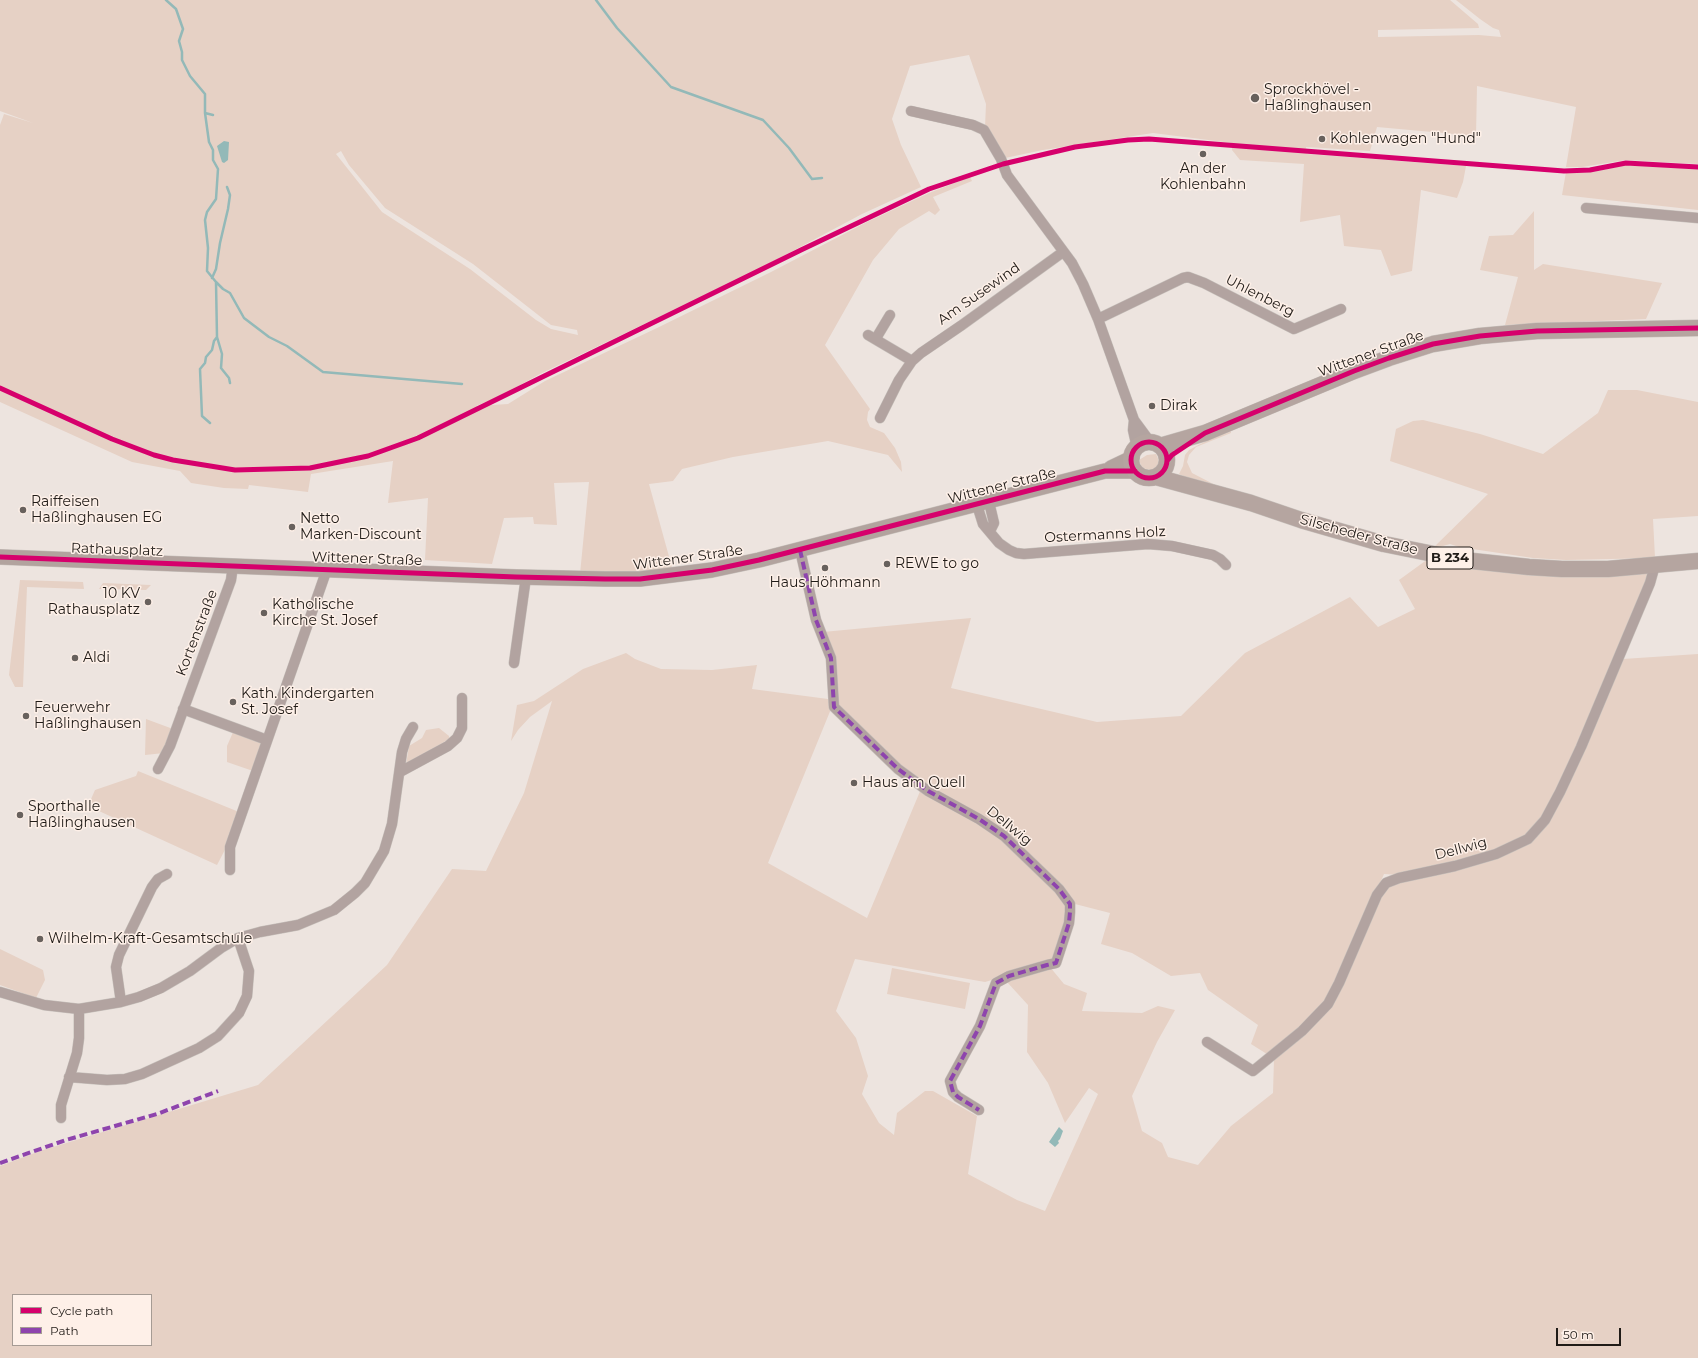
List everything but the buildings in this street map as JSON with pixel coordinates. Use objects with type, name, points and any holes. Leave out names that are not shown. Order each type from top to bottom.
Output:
[{"type":"main road","name":"Wittener Straße","points":[[233,565],[605,580],[665,576],[712,570],[800,550],[1105,472],[1143,453],[1205,433],[1354,371],[1433,344],[1480,336],[1537,331],[1698,328]]},
{"type":"main road","name":"Wittener Straße","points":[[1163,468],[1172,455],[1205,433]]},
{"type":"main road","points":[[1143,453],[1165,453],[1163,468],[1144,477],[1143,453]]},
{"type":"main road","name":"Silscheder Straße","points":[[1163,468],[1170,470],[1190,486],[1384,544],[1442,556],[1529,568],[1562,569],[1608,569],[1698,562]]},
{"type":"main road","name":"Rathausplatz","points":[[0,557],[233,565]]},
{"type":"street","points":[[911,111],[972,125],[984,130],[1003,164],[1007,175],[1072,263],[1083,284],[1098,319],[1134,420],[1143,453]]},
{"type":"street","points":[[1586,208],[1698,218]]},
{"type":"street","name":"Am Susewind","points":[[880,418],[899,380],[912,360],[1063,252]]},
{"type":"street","name":"Uhlenberg","points":[[1098,319],[1183,278],[1188,277],[1204,283],[1294,329],[1341,308]]},
{"type":"street","points":[[890,315],[878,335],[873,337],[912,360]]},
{"type":"street","name":"Ostermanns Holz","points":[[983,504],[983,524],[1003,547],[1016,553],[1024,554],[1148,544],[1192,549],[1212,555],[1220,559],[1226,565]]},
{"type":"street","name":"Dellwig","points":[[800,550],[814,615],[831,658],[834,707],[898,769],[928,791],[979,818],[1004,836],[1059,889],[1070,904],[1068,923],[1056,963],[1009,976],[996,983],[980,1026],[950,1081],[953,1092],[958,1097],[979,1110]]},
{"type":"street","name":"Kortenstraße","points":[[158,769],[170,746],[231,580],[233,565]]},
{"type":"street","name":"Dellwig","points":[[1206,1042],[1253,1072],[1302,1031],[1328,1004],[1339,983],[1377,895],[1386,883],[1399,878],[1455,866],[1496,854],[1528,839],[1545,820],[1560,792],[1581,747],[1650,583],[1656,565]]},
{"type":"street","points":[[230,870],[230,847],[327,569]]},
{"type":"street","points":[[514,663],[526,577]]},
{"type":"street","points":[[400,772],[448,746],[458,738],[462,728],[462,698]]},
{"type":"street","points":[[183,709],[267,740]]},
{"type":"street","points":[[0,992],[44,1005],[79,1008],[122,1002],[161,988],[190,971],[220,948],[238,938],[260,932],[298,925],[324,915],[344,903],[365,883],[379,861],[392,824],[404,745],[413,727]]},
{"type":"street","points":[[122,1002],[116,967],[119,955],[152,887],[158,879],[167,874]]},
{"type":"street","points":[[69,1076],[107,1080],[125,1079],[142,1074],[199,1048],[218,1036],[239,1013],[247,996],[249,971],[238,938]]},
{"type":"street","points":[[61,1118],[61,1105],[77,1053],[79,1038],[79,1008]]},
{"type":"shaded area","points":[[0,0],[1450,0],[1478,24],[1479,28],[1378,30],[1378,37],[1479,35],[1501,37],[1499,30],[1493,28],[1480,19],[1456,0],[1698,0],[1698,164],[1626,160],[1582,167],[1566,167],[1576,107],[1477,86],[1476,136],[1377,127],[1370,151],[1306,147],[1307,154],[1466,166],[1463,182],[1457,198],[1421,190],[1412,271],[1391,276],[1381,250],[1344,246],[1340,215],[1300,222],[1304,164],[1240,160],[1232,150],[1232,143],[1153,133],[1043,150],[1005,158],[985,127],[986,104],[969,55],[910,66],[892,119],[901,145],[921,187],[862,214],[757,270],[540,374],[500,396],[476,406],[508,404],[545,381],[771,272],[867,222],[929,193],[970,177],[972,181],[933,197],[940,210],[935,215],[929,211],[899,229],[873,260],[825,345],[870,409],[867,420],[870,427],[884,433],[895,448],[901,462],[902,472],[888,455],[828,441],[733,457],[682,469],[673,481],[649,484],[673,571],[580,574],[589,482],[554,483],[557,525],[534,524],[533,517],[504,518],[492,564],[425,560],[428,498],[388,503],[393,461],[311,474],[308,492],[249,485],[248,489],[224,488],[191,483],[180,471],[132,462],[0,402],[0,125],[4,114],[33,123],[0,111]],"holes":[[[341,151],[349,165],[385,208],[473,264],[551,325],[577,330],[578,335],[551,329],[536,320],[470,269],[382,212],[336,154]]]},
{"type":"shaded area","points":[[1626,165],[1698,169],[1698,210],[1562,195],[1566,172],[1577,173],[1599,171]]},
{"type":"shaded area","points":[[1534,211],[1534,270],[1543,264],[1662,283],[1646,319],[1505,325],[1518,277],[1480,270],[1489,236],[1513,235]]},
{"type":"shaded area","points":[[1608,390],[1637,390],[1698,402],[1698,516],[1653,519],[1655,558],[1566,560],[1533,558],[1459,547],[1450,544],[1432,549],[1488,494],[1390,461],[1396,429],[1413,421],[1423,420],[1480,434],[1543,454],[1598,413]]},
{"type":"shaded area","points":[[1231,431],[1231,433],[1196,447],[1189,455],[1187,462],[1192,473],[1225,490],[1190,480],[1179,474],[1183,466],[1185,455],[1189,450],[1210,439]]},
{"type":"shaded area","points":[[1156,454],[1159,461],[1157,467],[1151,470],[1142,468],[1139,460],[1147,455]]},
{"type":"shaded area","points":[[1428,559],[1526,575],[1592,576],[1647,572],[1650,575],[1638,608],[1591,719],[1596,719],[1623,659],[1698,654],[1698,1358],[0,1358],[0,1166],[40,1151],[258,1085],[387,965],[452,869],[486,871],[524,793],[552,701],[530,717],[518,730],[511,741],[517,705],[534,701],[583,669],[626,653],[635,659],[661,669],[712,670],[757,665],[752,689],[828,699],[831,709],[768,863],[867,918],[921,789],[993,829],[1056,888],[1069,905],[1068,921],[1058,951],[1054,958],[1042,965],[985,982],[855,959],[836,1011],[856,1038],[868,1076],[862,1094],[879,1123],[894,1135],[897,1113],[925,1091],[933,1091],[977,1116],[968,1174],[1017,1200],[1045,1211],[1098,1094],[1089,1088],[1065,1123],[1048,1083],[1027,1052],[1028,1005],[1007,982],[1050,967],[1064,984],[1087,993],[1082,1011],[1142,1013],[1158,1006],[1175,1010],[1157,1042],[1132,1096],[1142,1131],[1162,1143],[1168,1157],[1198,1165],[1231,1126],[1273,1093],[1274,1059],[1315,1024],[1333,1002],[1379,896],[1387,885],[1393,881],[1416,876],[1384,874],[1326,1005],[1311,1021],[1270,1056],[1251,1044],[1258,1025],[1208,990],[1200,973],[1171,976],[1132,953],[1101,944],[1110,913],[1075,904],[1066,891],[992,824],[933,791],[896,764],[857,726],[839,705],[832,655],[823,632],[971,618],[951,688],[1097,722],[1181,716],[1245,653],[1350,597],[1378,627],[1415,609],[1399,580]]},
{"type":"shaded area","points":[[20,580],[83,582],[84,589],[27,587],[23,687],[15,687],[9,675]]},
{"type":"shaded area","points":[[103,583],[151,585],[146,590],[99,589]]},
{"type":"shaded area","points":[[146,719],[173,729],[164,753],[145,755]]},
{"type":"shaded area","points":[[439,728],[449,736],[449,739],[406,765],[409,746],[422,738],[426,730]]},
{"type":"shaded area","points":[[234,730],[262,742],[253,771],[227,762],[227,746]]},
{"type":"shaded area","points":[[138,771],[239,812],[228,844],[217,865],[88,806],[95,790],[136,776]]},
{"type":"shaded area","points":[[0,949],[43,970],[45,980],[36,998],[0,985]]},
{"type":"shaded area","points":[[892,968],[970,983],[965,1009],[887,994]]},
{"type":"water","points":[[224,141],[229,142],[228,160],[224,163],[222,162],[217,146]]},
{"type":"water","points":[[1059,1127],[1063,1131],[1058,1141],[1059,1143],[1055,1147],[1049,1142]]},
{"type":"waterway","points":[[166,0],[176,9],[183,29],[179,41],[182,52],[182,60],[190,76],[205,94],[205,113],[209,142],[213,150],[213,160],[218,169],[216,199],[207,212],[205,220],[208,248],[207,271],[216,282],[217,337],[214,341],[212,350],[206,357],[205,363],[200,369],[202,416],[210,423]]},
{"type":"waterway","points":[[596,0],[617,28],[671,87],[763,120],[789,148],[812,179],[822,178]]},
{"type":"waterway","points":[[205,113],[213,115]]},
{"type":"waterway","points":[[212,278],[216,269],[228,209],[230,195],[227,187]]},
{"type":"waterway","points":[[216,282],[230,293],[244,318],[269,337],[287,346],[323,372],[462,384]]},
{"type":"waterway","points":[[217,337],[222,354],[221,368],[229,378],[230,383]]},
{"type":"marked path","points":[[800,550],[816,620],[831,658],[834,707],[898,769],[928,791],[979,819],[1004,836],[1059,889],[1070,904],[1069,923],[1056,963],[1009,976],[996,983],[980,1026],[950,1081],[953,1092],[958,1097],[979,1110]]},
{"type":"marked path","points":[[0,1163],[66,1140],[157,1114],[218,1091]]},
{"type":"cycle path","points":[[0,388],[112,439],[154,455],[173,460],[235,470],[310,468],[368,456],[418,438],[801,250],[929,189],[1003,164],[1075,147],[1128,140],[1149,139],[1564,171],[1590,170],[1626,163],[1698,167]]},
{"type":"cycle path","points":[[1167,461],[1172,455],[1205,433],[1354,371],[1433,344],[1480,336],[1537,331],[1698,328]]},
{"type":"cycle path","points":[[1149,442],[1159,445],[1164,450],[1167,460],[1164,470],[1159,475],[1149,478],[1139,475],[1134,470],[1131,460],[1134,450],[1139,445],[1149,442]]},
{"type":"cycle path","points":[[0,557],[516,577],[640,579],[712,570],[759,560],[1105,471],[1135,471]]},
{"type":"place","name":"Sprockhövel - Haßlinghausen","points":[[1255,98]]},
{"type":"place","name":"Kohlenwagen \"Hund\"","points":[[1322,139]]},
{"type":"place","name":"An der Kohlenbahn","points":[[1203,154]]},
{"type":"place","name":"Dirak","points":[[1152,406]]},
{"type":"place","name":"Raiffeisen Haßlinghausen EG","points":[[23,510]]},
{"type":"place","name":"Netto Marken-Discount","points":[[292,527]]},
{"type":"place","name":"REWE to go","points":[[887,564]]},
{"type":"place","name":"Haus Höhmann","points":[[825,568]]},
{"type":"place","name":"10 KV Rathausplatz","points":[[148,602]]},
{"type":"place","name":"Katholische Kirche St. Josef","points":[[264,613]]},
{"type":"place","name":"Aldi","points":[[75,658]]},
{"type":"place","name":"Kath. Kindergarten St. Josef","points":[[233,702]]},
{"type":"place","name":"Feuerwehr Haßlinghausen","points":[[26,716]]},
{"type":"place","name":"Haus am Quell","points":[[854,783]]},
{"type":"place","name":"Sporthalle Haßlinghausen","points":[[20,815]]},
{"type":"place","name":"Wilhelm-Kraft-Gesamtschule","points":[[40,939]]}]
